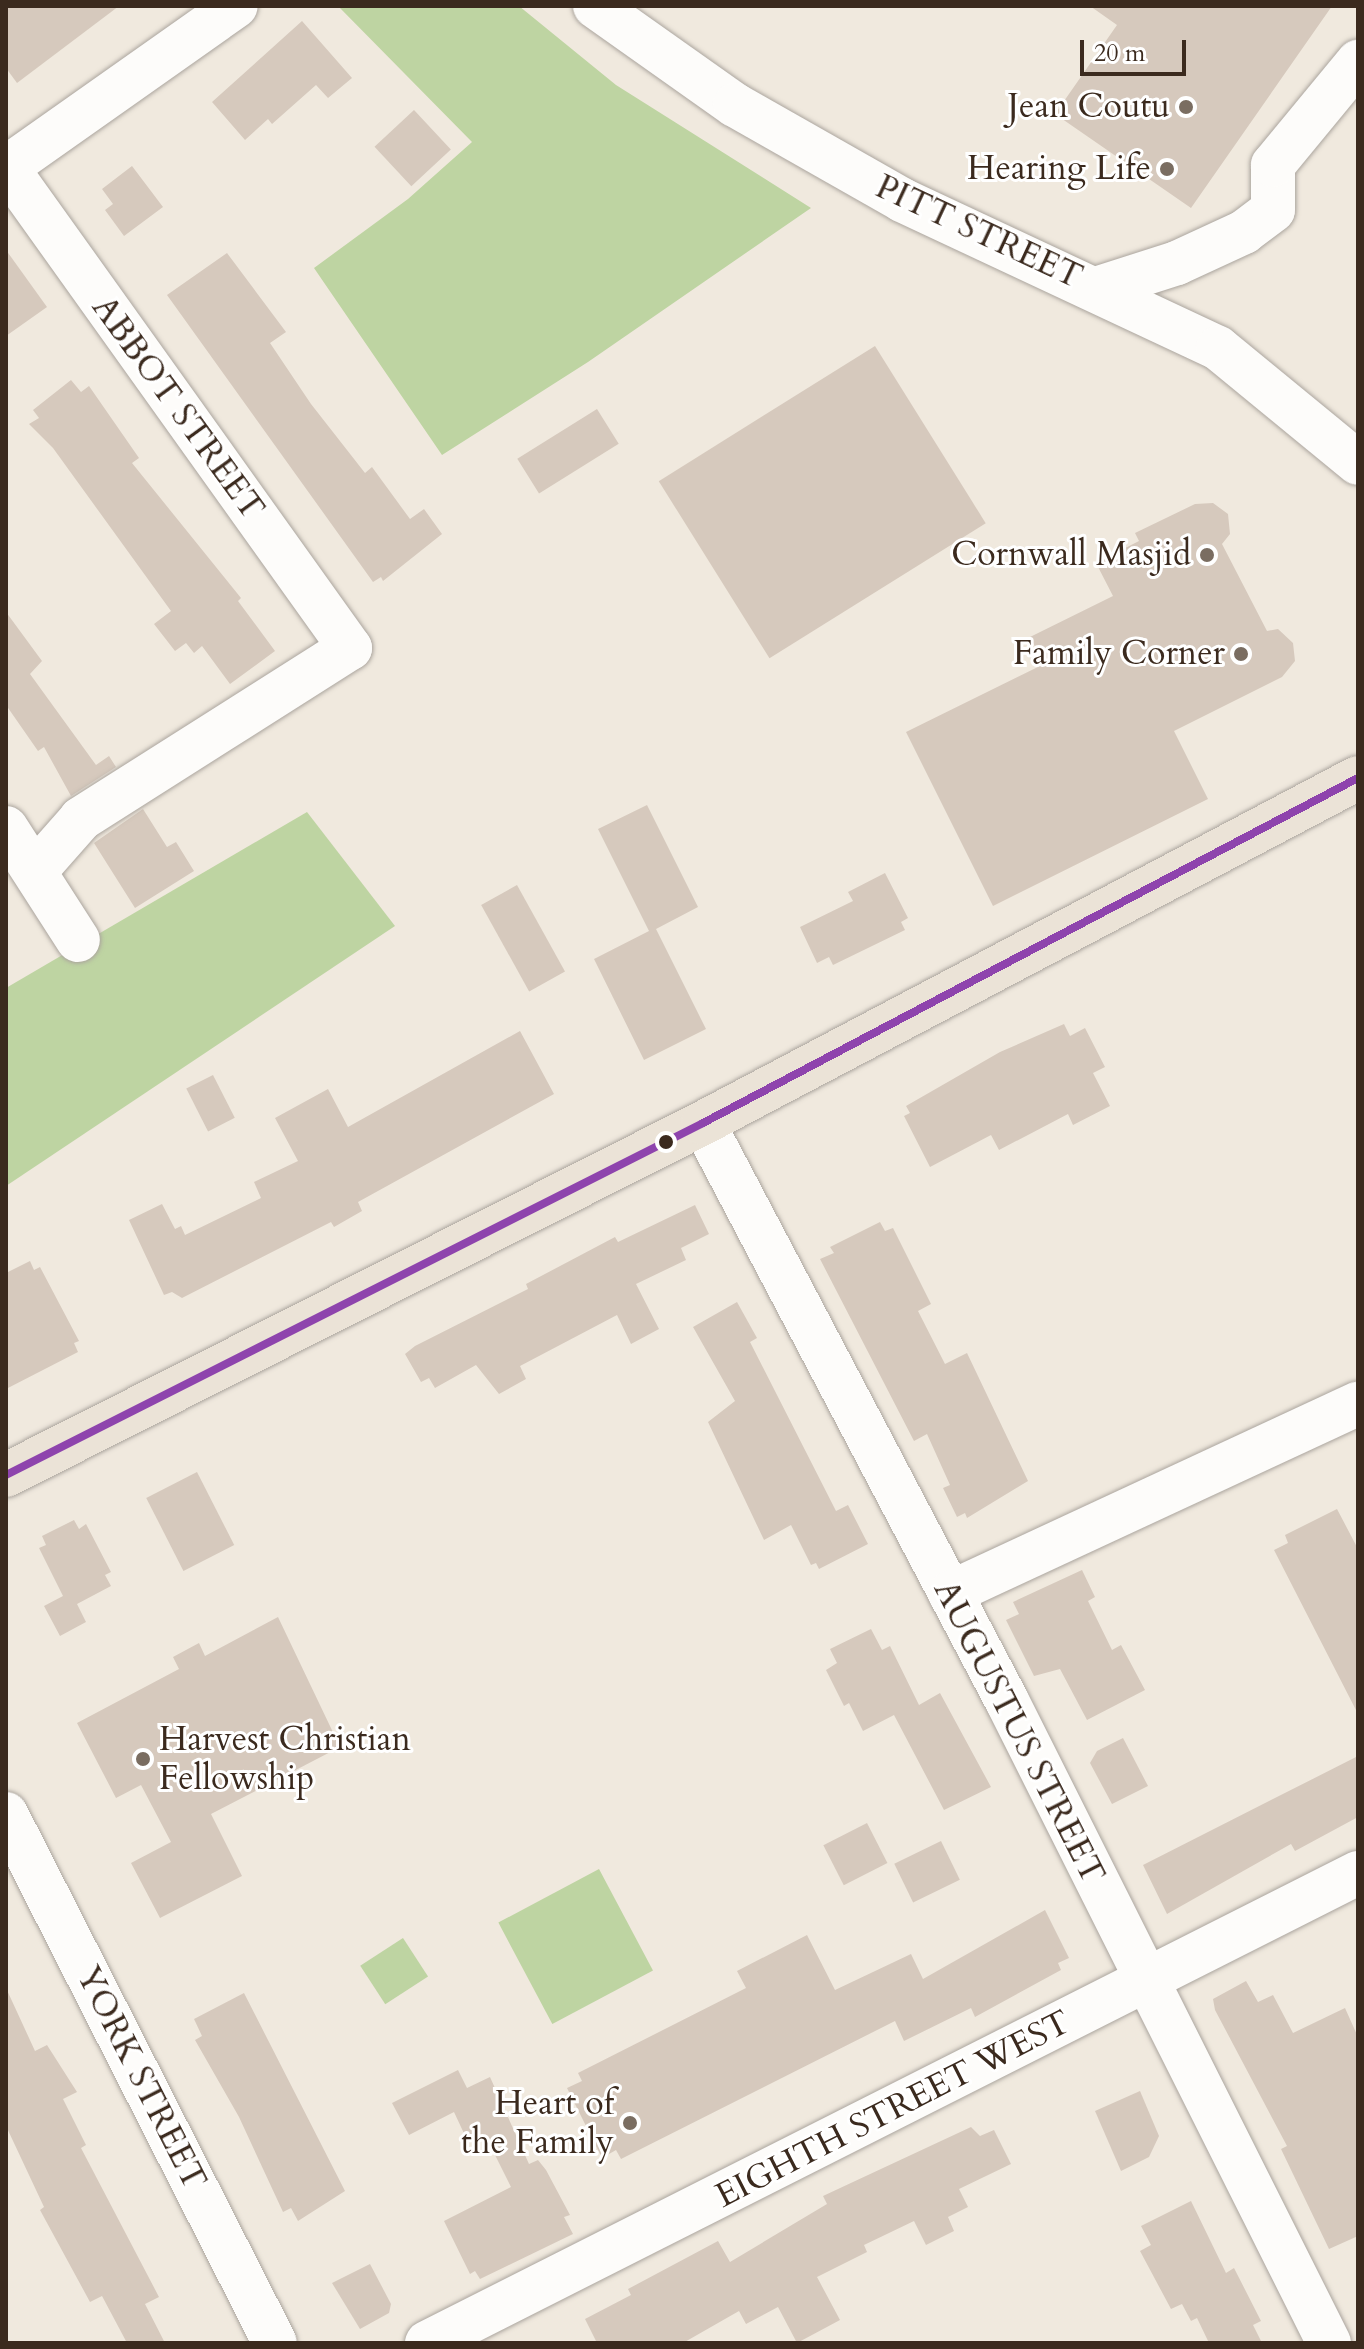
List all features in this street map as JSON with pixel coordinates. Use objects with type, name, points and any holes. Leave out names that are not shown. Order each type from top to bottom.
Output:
[{"type":"main road","points":[[6,1475],[703,1123],[1358,778]]},
{"type":"street","points":[[6,168],[236,6]]},
{"type":"street","name":"PITT STREET","points":[[595,6],[735,105],[902,200],[1099,288],[1218,348],[1358,463]]},
{"type":"street","points":[[1099,288],[1177,263],[1244,232],[1273,210],[1273,165],[1358,62]]},
{"type":"street","name":"ABBOT STREET","points":[[6,168],[350,648],[81,819],[36,870]]},
{"type":"street","points":[[6,828],[36,870],[78,940]]},
{"type":"street","name":"AUGUSTUS STREET","points":[[703,1123],[950,1593],[1144,1983],[1329,2343]]},
{"type":"street","points":[[950,1593],[1358,1404]]},
{"type":"street","name":"YORK STREET","points":[[6,1814],[275,2343]]},
{"type":"street","name":"EIGHTH STREET WEST","points":[[427,2343],[1358,1873]]},
{"type":"green space","points":[[338,6],[519,6],[616,85],[811,208],[588,362],[442,455],[314,268],[408,199],[472,142]]},
{"type":"green space","points":[[307,812],[395,926],[6,1186],[6,988]]},
{"type":"green space","points":[[599,1869],[653,1971],[552,2024],[498,1923]]},
{"type":"green space","points":[[403,1938],[428,1977],[385,2004],[360,1966]]},
{"type":"building","points":[[6,6],[119,6],[17,83],[6,68]]},
{"type":"building","name":"Jean Coutu","points":[[1090,6],[1332,6],[1191,208],[1055,114],[1117,25]]},
{"type":"building","points":[[302,21],[352,78],[328,98],[316,85],[272,124],[268,119],[245,140],[212,102]]},
{"type":"building","points":[[414,110],[451,149],[411,186],[375,147]]},
{"type":"building","points":[[132,166],[163,207],[124,236],[105,210],[113,204],[102,189]]},
{"type":"building","points":[[6,250],[47,307],[6,336]]},
{"type":"building","points":[[227,253],[286,332],[270,343],[311,404],[365,473],[372,467],[410,519],[424,509],[442,534],[383,581],[381,577],[373,582],[167,295]]},
{"type":"building","points":[[875,346],[986,523],[770,658],[659,481]]},
{"type":"building","points":[[71,380],[81,392],[89,386],[139,458],[132,463],[241,598],[238,601],[275,651],[230,684],[202,646],[194,653],[186,643],[175,651],[154,624],[171,611],[53,448],[29,424],[39,418],[33,410]]},
{"type":"building","points":[[597,409],[619,444],[539,494],[517,459]]},
{"type":"building","points":[[1213,503],[1228,514],[1230,534],[1222,544],[1267,631],[1278,629],[1293,643],[1295,661],[1282,677],[1174,731],[1208,799],[993,906],[906,732],[1044,664],[1030,637],[1113,596],[1096,563],[1139,541],[1135,533],[1195,504]]},
{"type":"building","points":[[6,612],[42,661],[30,674],[96,765],[109,756],[116,767],[71,796],[44,747],[38,751],[6,705]]},
{"type":"building","points":[[647,805],[698,907],[656,929],[706,1029],[644,1060],[594,959],[649,931],[598,829]]},
{"type":"building","points":[[143,809],[167,847],[176,842],[194,871],[135,908],[94,843]]},
{"type":"building","points":[[885,873],[908,918],[901,922],[905,930],[833,965],[829,957],[817,963],[800,927],[853,901],[848,892]]},
{"type":"building","points":[[517,885],[565,972],[529,991],[481,905]]},
{"type":"building","points":[[1064,1024],[1070,1036],[1085,1028],[1105,1067],[1093,1073],[1110,1106],[1073,1125],[1068,1114],[999,1150],[991,1135],[930,1167],[904,1116],[910,1113],[906,1106],[1000,1052]]},
{"type":"building","points":[[520,1031],[554,1094],[358,1202],[362,1211],[334,1227],[331,1222],[182,1298],[172,1292],[164,1295],[129,1220],[162,1204],[175,1229],[181,1226],[185,1235],[261,1198],[254,1182],[298,1161],[275,1118],[328,1089],[348,1127]]},
{"type":"building","points":[[213,1075],[235,1118],[208,1131],[186,1089]]},
{"type":"building","points":[[695,1205],[709,1234],[681,1248],[686,1260],[636,1284],[659,1329],[631,1344],[617,1315],[520,1366],[526,1379],[499,1394],[476,1365],[435,1388],[429,1378],[421,1382],[405,1354],[415,1346],[528,1289],[526,1284],[615,1237],[618,1242]]},
{"type":"building","points":[[880,1222],[885,1231],[893,1228],[931,1304],[918,1311],[945,1364],[967,1353],[1028,1481],[967,1518],[965,1513],[957,1517],[943,1488],[950,1485],[927,1434],[914,1441],[820,1259],[834,1253],[830,1247]]},
{"type":"building","points":[[30,1261],[34,1270],[40,1267],[79,1341],[74,1343],[78,1352],[6,1389],[6,1273]]},
{"type":"building","points":[[737,1302],[757,1338],[750,1342],[836,1511],[848,1505],[868,1544],[819,1569],[816,1563],[811,1565],[791,1525],[764,1540],[708,1422],[735,1401],[693,1327]]},
{"type":"building","points":[[197,1472],[234,1545],[183,1571],[146,1498]]},
{"type":"building","points":[[1337,1509],[1358,1549],[1358,1714],[1274,1550],[1288,1543],[1285,1535]]},
{"type":"building","points":[[74,1520],[79,1529],[86,1524],[111,1572],[105,1575],[111,1586],[77,1604],[86,1622],[60,1636],[44,1606],[63,1596],[39,1548],[46,1545],[42,1536]]},
{"type":"building","points":[[1082,1570],[1095,1597],[1088,1601],[1112,1650],[1121,1645],[1145,1690],[1087,1720],[1060,1669],[1034,1676],[1006,1620],[1019,1614],[1013,1602]]},
{"type":"building","name":"Harvest Christian Fellowship","points":[[278,1617],[340,1747],[211,1814],[242,1876],[160,1918],[131,1863],[171,1842],[141,1785],[116,1798],[77,1723],[179,1669],[173,1657],[199,1643],[205,1656]]},
{"type":"building","points":[[871,1629],[882,1650],[890,1646],[919,1705],[940,1693],[991,1787],[944,1810],[894,1715],[863,1731],[849,1703],[844,1706],[826,1670],[837,1663],[830,1649]]},
{"type":"building","points":[[1123,1738],[1148,1786],[1112,1804],[1090,1763],[1097,1751]]},
{"type":"building","points":[[1358,1756],[1358,1817],[1295,1851],[1291,1844],[1167,1914],[1143,1865]]},
{"type":"building","points":[[867,1823],[887,1863],[844,1885],[823,1845]]},
{"type":"building","points":[[941,1841],[960,1880],[913,1902],[894,1864]]},
{"type":"building","points":[[1045,1910],[1069,1958],[1058,1963],[1061,1970],[975,2017],[971,2008],[904,2041],[895,2021],[621,2159],[616,2150],[602,2158],[567,2088],[582,2081],[578,2073],[746,1988],[737,1971],[807,1935],[835,1990],[911,1954],[923,1979]]},
{"type":"building","points":[[1246,1981],[1258,2002],[1273,1995],[1293,2033],[1345,2008],[1358,2037],[1358,2236],[1329,2249],[1281,2149],[1287,2146],[1215,2010],[1213,1999]]},
{"type":"building","points":[[6,1988],[35,2051],[47,2045],[77,2092],[63,2099],[86,2145],[81,2148],[159,2297],[145,2304],[165,2343],[127,2343],[102,2296],[90,2302],[40,2210],[44,2207],[6,2126]]},
{"type":"building","points":[[244,1993],[345,2191],[298,2221],[291,2208],[283,2212],[239,2117],[195,2040],[202,2036],[194,2019]]},
{"type":"building","points":[[458,2070],[467,2088],[490,2077],[529,2164],[538,2160],[570,2215],[564,2217],[573,2234],[480,2279],[475,2271],[470,2274],[444,2221],[511,2187],[485,2135],[468,2142],[454,2112],[409,2135],[392,2103]]},
{"type":"building","points":[[1140,2091],[1159,2136],[1149,2157],[1121,2171],[1095,2111]]},
{"type":"building","points":[[971,2127],[980,2136],[994,2130],[1011,2164],[959,2189],[968,2207],[948,2217],[954,2231],[926,2245],[914,2221],[864,2245],[867,2252],[817,2277],[840,2320],[797,2343],[778,2307],[746,2324],[739,2311],[683,2343],[597,2343],[585,2319],[631,2295],[628,2289],[718,2241],[730,2262],[827,2204],[823,2196]]},
{"type":"building","points":[[1191,2201],[1226,2273],[1234,2268],[1261,2321],[1253,2325],[1262,2343],[1209,2343],[1197,2318],[1191,2321],[1182,2304],[1171,2309],[1140,2251],[1151,2245],[1141,2226]]},
{"type":"building","points":[[370,2264],[391,2304],[389,2313],[360,2329],[332,2283]]},
{"type":"transit line","points":[[6,1475],[703,1123],[1358,778]]},
{"type":"place","name":"Jean Coutu","points":[[1186,107]]},
{"type":"place","name":"Hearing Life","points":[[1167,169]]},
{"type":"place","name":"Cornwall Masjid","points":[[1207,555]]},
{"type":"place","name":"Family Corner","points":[[1241,654]]},
{"type":"place","name":"Harvest Christian Fellowship","points":[[143,1759]]},
{"type":"place","name":"Heart of the Family","points":[[630,2123]]}]
